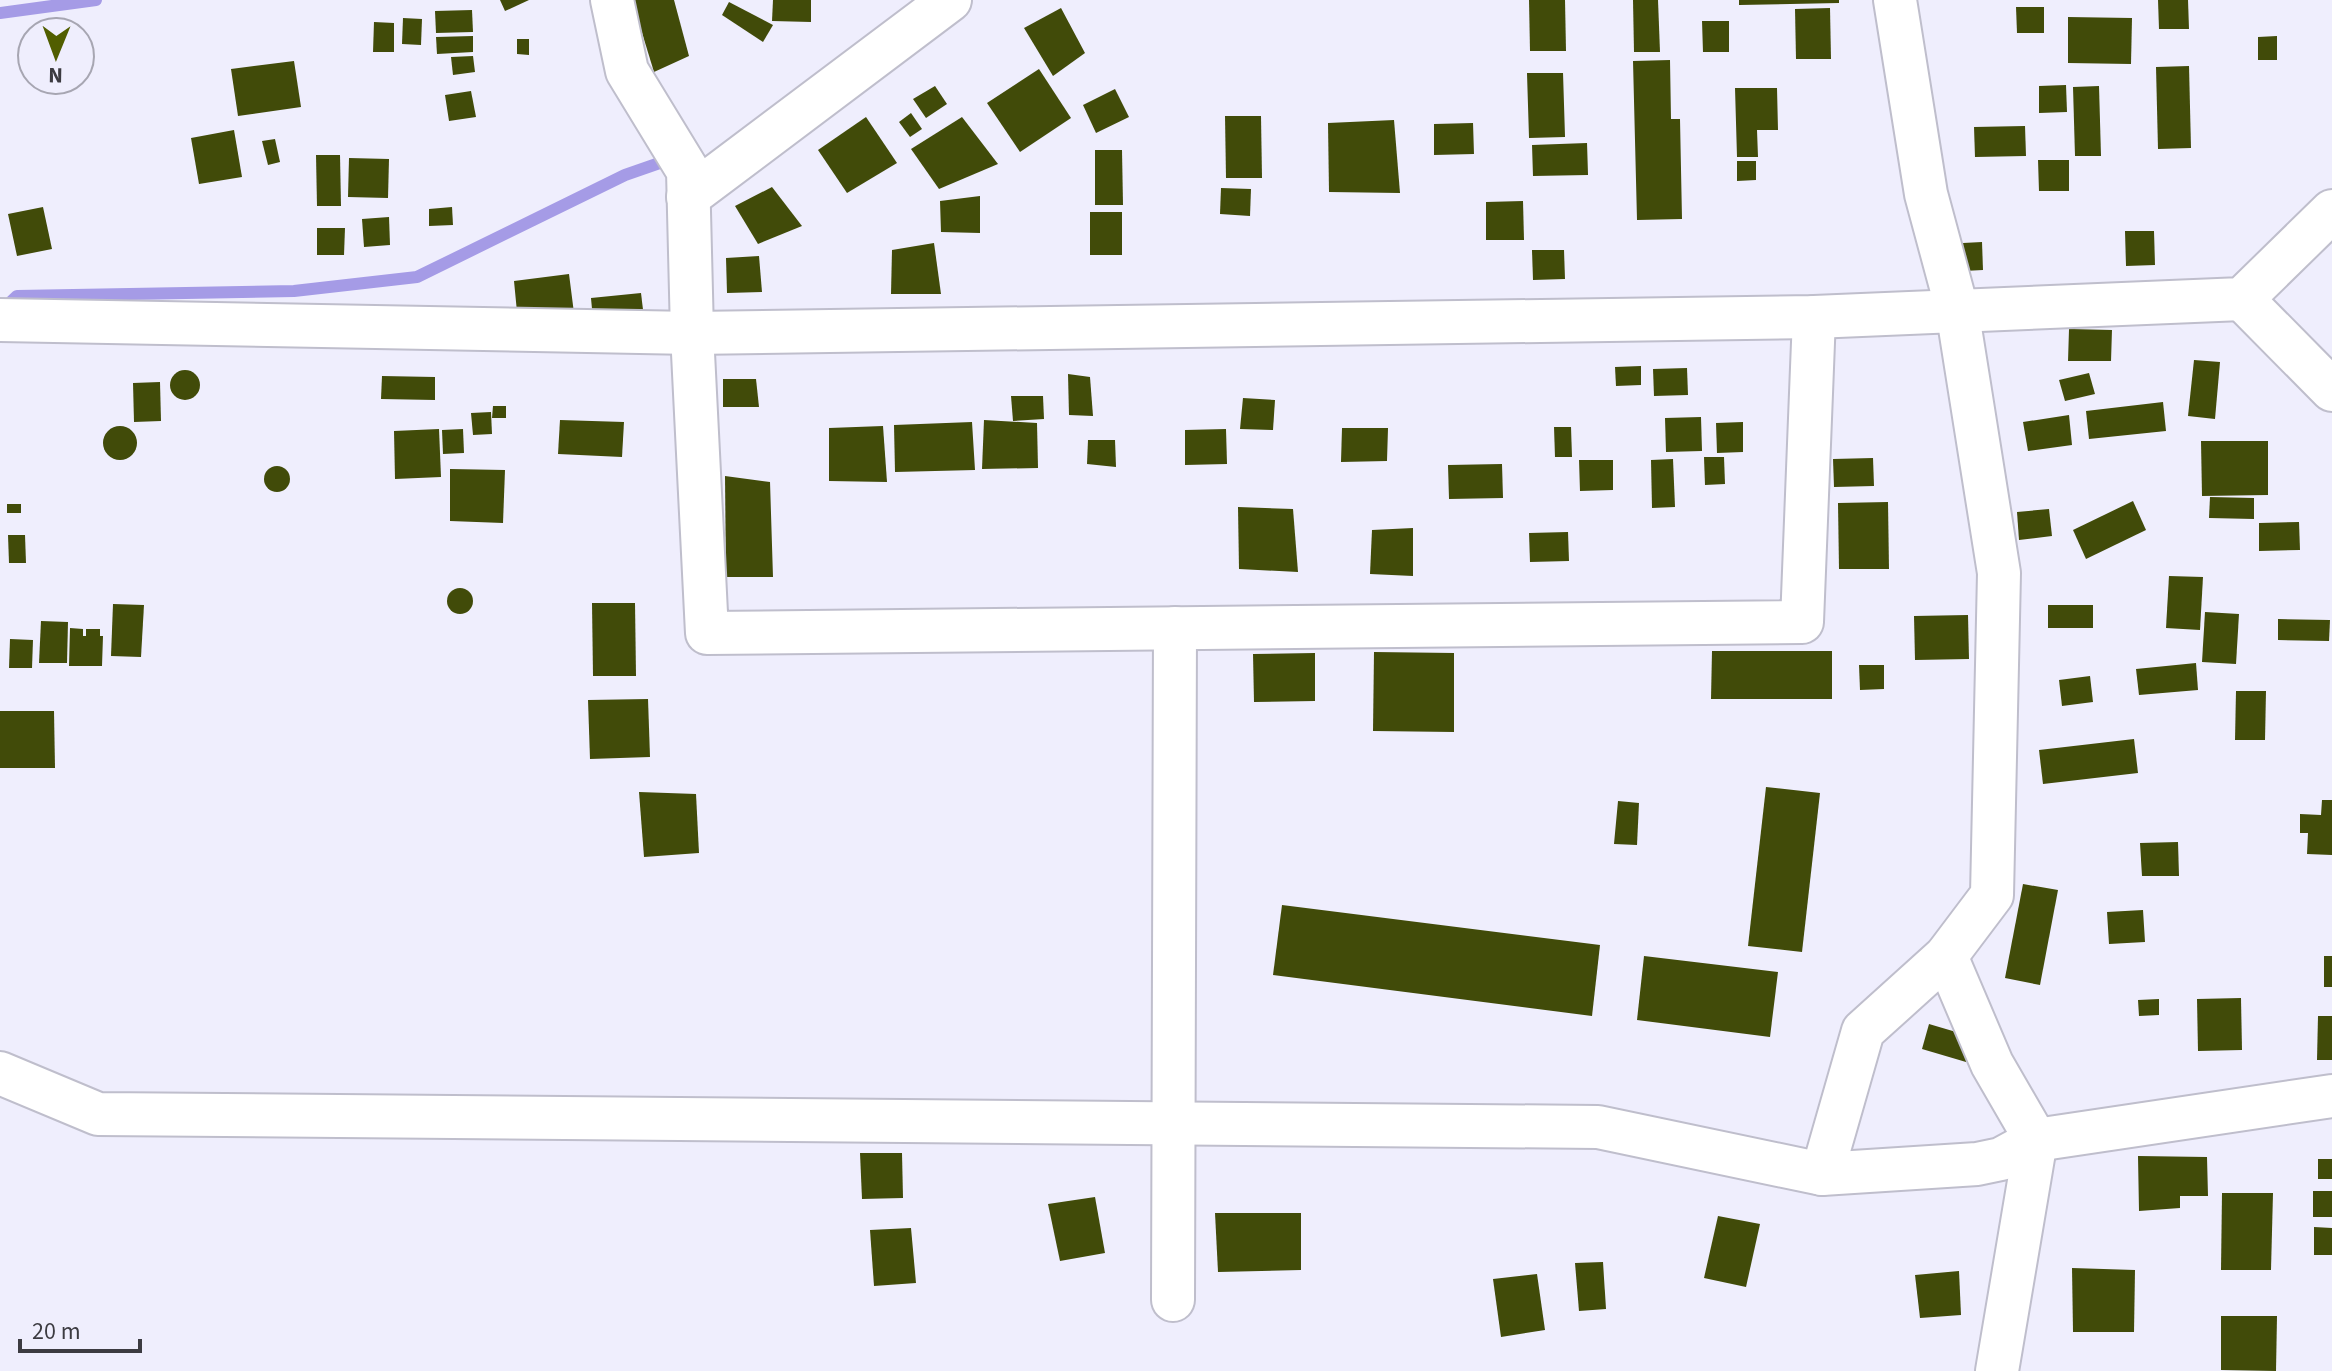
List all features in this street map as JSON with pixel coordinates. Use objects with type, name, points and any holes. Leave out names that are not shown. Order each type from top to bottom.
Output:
[{"type":"street","points":[[612,0],[627,71],[688,171],[692,333],[707,633],[1802,622],[1814,317]]},
{"type":"street","points":[[688,197],[950,0]]},
{"type":"street","points":[[1822,1174],[1863,1031],[1946,956],[1992,895],[1999,573],[1957,309],[1926,194],[1895,0]]},
{"type":"street","points":[[0,320],[692,333],[1814,317],[2242,299],[2332,211]]},
{"type":"street","points":[[2242,299],[2332,390]]},
{"type":"street","points":[[1173,1300],[1175,628]]},
{"type":"street","points":[[1946,956],[1992,1064],[2036,1140],[1997,1371]]},
{"type":"street","points":[[0,1073],[98,1114],[1598,1127],[1822,1174],[1977,1164],[2001,1159],[2036,1140],[2332,1096]]},
{"type":"building","points":[[500,0],[529,0],[505,11]]},
{"type":"building","points":[[632,0],[674,0],[689,56],[654,72]]},
{"type":"building","points":[[773,0],[811,0],[811,22],[772,21]]},
{"type":"building","points":[[1529,0],[1565,0],[1566,51],[1530,51]]},
{"type":"building","points":[[1633,0],[1658,0],[1660,52],[1634,52]]},
{"type":"building","points":[[1739,0],[1839,0],[1839,3],[1739,5]]},
{"type":"building","points":[[2158,0],[2188,0],[2189,29],[2159,29]]},
{"type":"building","points":[[729,2],[773,25],[763,42],[722,15]]},
{"type":"building","points":[[2016,7],[2044,7],[2044,33],[2017,33]]},
{"type":"building","points":[[1061,8],[1085,53],[1053,76],[1024,28]]},
{"type":"building","points":[[1830,8],[1831,59],[1796,59],[1795,9]]},
{"type":"building","points":[[472,10],[473,32],[436,33],[435,11]]},
{"type":"building","points":[[2068,17],[2132,18],[2131,64],[2068,63]]},
{"type":"building","points":[[403,18],[422,19],[421,45],[402,44]]},
{"type":"building","points":[[1702,21],[1729,21],[1729,52],[1703,52]]},
{"type":"building","points":[[374,22],[394,23],[394,52],[373,52]]},
{"type":"building","points":[[473,36],[473,52],[437,54],[436,37]]},
{"type":"building","points":[[2277,36],[2277,60],[2258,60],[2258,37]]},
{"type":"building","points":[[517,39],[529,39],[529,55],[517,54]]},
{"type":"building","points":[[473,56],[475,72],[453,75],[451,57]]},
{"type":"building","points":[[1670,60],[1671,119],[1680,119],[1682,219],[1637,220],[1633,61]]},
{"type":"building","points":[[294,61],[301,107],[238,116],[231,69]]},
{"type":"building","points":[[2189,66],[2191,148],[2158,149],[2156,67]]},
{"type":"building","points":[[1039,69],[1071,118],[1020,152],[987,103]]},
{"type":"building","points":[[1527,73],[1563,73],[1565,137],[1529,138]]},
{"type":"building","points":[[2066,85],[2067,112],[2039,113],[2039,86]]},
{"type":"building","points":[[935,86],[947,104],[926,118],[913,99]]},
{"type":"building","points":[[2099,86],[2101,156],[2075,156],[2073,87]]},
{"type":"building","points":[[1735,88],[1777,88],[1778,130],[1757,130],[1758,157],[1737,157]]},
{"type":"building","points":[[1115,89],[1129,117],[1096,133],[1083,105]]},
{"type":"building","points":[[471,91],[476,117],[449,121],[445,95]]},
{"type":"building","points":[[911,113],[922,129],[910,137],[899,122]]},
{"type":"building","points":[[1225,116],[1261,116],[1262,178],[1226,178]]},
{"type":"building","points":[[866,117],[897,163],[847,193],[818,150]]},
{"type":"building","points":[[962,117],[998,164],[939,189],[911,149]]},
{"type":"building","points":[[1394,120],[1400,193],[1329,192],[1328,123]]},
{"type":"building","points":[[1473,123],[1474,154],[1434,155],[1434,124]]},
{"type":"building","points":[[2025,126],[2026,156],[1975,157],[1974,127]]},
{"type":"building","points":[[234,130],[242,177],[199,184],[191,138]]},
{"type":"building","points":[[275,139],[280,162],[268,165],[262,141]]},
{"type":"building","points":[[1587,143],[1588,175],[1533,176],[1532,145]]},
{"type":"building","points":[[1095,150],[1122,150],[1123,205],[1095,205]]},
{"type":"building","points":[[316,155],[340,155],[341,206],[317,206]]},
{"type":"building","points":[[349,158],[389,159],[388,198],[348,197]]},
{"type":"building","points":[[2038,160],[2069,160],[2069,191],[2039,191]]},
{"type":"building","points":[[1737,161],[1756,161],[1756,180],[1737,181]]},
{"type":"building","points":[[772,187],[802,226],[758,244],[735,206]]},
{"type":"building","points":[[1221,188],[1251,189],[1250,216],[1220,214]]},
{"type":"building","points":[[980,196],[980,233],[941,232],[940,201]]},
{"type":"building","points":[[1523,201],[1524,240],[1486,240],[1486,202]]},
{"type":"building","points":[[43,207],[52,249],[17,256],[8,214]]},
{"type":"building","points":[[452,207],[453,225],[429,226],[429,209]]},
{"type":"building","points":[[1090,212],[1122,212],[1122,255],[1090,255]]},
{"type":"building","points":[[389,217],[390,245],[364,247],[362,219]]},
{"type":"building","points":[[317,228],[345,228],[344,255],[317,255]]},
{"type":"building","points":[[2125,231],[2154,231],[2155,265],[2126,266]]},
{"type":"building","points":[[1982,242],[1983,270],[1964,271],[1963,243]]},
{"type":"building","points":[[934,243],[941,294],[891,294],[892,250]]},
{"type":"building","points":[[1532,250],[1564,250],[1565,279],[1533,280]]},
{"type":"building","points":[[759,256],[762,292],[727,293],[726,258]]},
{"type":"building","points":[[569,274],[575,321],[556,322],[554,308],[517,312],[514,281]]},
{"type":"building","points":[[641,293],[644,318],[593,320],[591,298]]},
{"type":"building","points":[[2069,329],[2112,330],[2111,361],[2068,361]]},
{"type":"building","points":[[2194,360],[2220,362],[2215,419],[2188,416]]},
{"type":"building","points":[[1641,366],[1641,385],[1616,386],[1615,367]]},
{"type":"building","points":[[1687,368],[1688,395],[1654,396],[1653,369]]},
{"type":"building","points":[[185,370],[196,374],[200,385],[196,396],[185,400],[174,396],[170,385],[174,374]]},
{"type":"building","points":[[2089,373],[2095,394],[2065,401],[2059,380]]},
{"type":"building","points":[[1068,374],[1090,377],[1093,416],[1069,415]]},
{"type":"building","points":[[382,376],[435,377],[435,400],[381,399]]},
{"type":"building","points":[[723,379],[756,379],[759,407],[723,407]]},
{"type":"building","points":[[160,382],[161,421],[134,422],[133,383]]},
{"type":"building","points":[[1011,396],[1043,396],[1044,419],[1013,421]]},
{"type":"building","points":[[1243,398],[1275,400],[1273,430],[1240,429]]},
{"type":"building","points":[[2163,402],[2166,431],[2089,439],[2086,411]]},
{"type":"building","points":[[493,406],[506,406],[506,418],[492,418]]},
{"type":"building","points":[[491,412],[492,434],[473,435],[471,413]]},
{"type":"building","points":[[2069,415],[2072,445],[2028,451],[2023,422]]},
{"type":"building","points":[[1701,417],[1702,451],[1666,452],[1665,418]]},
{"type":"building","points":[[560,420],[624,422],[622,457],[558,454]]},
{"type":"building","points":[[984,420],[1037,423],[1038,468],[982,469]]},
{"type":"building","points":[[972,422],[975,470],[895,472],[894,425]]},
{"type":"building","points":[[1743,422],[1743,452],[1717,453],[1716,423]]},
{"type":"building","points":[[120,426],[132,431],[137,443],[132,455],[120,460],[108,455],[103,443],[108,431]]},
{"type":"building","points":[[883,426],[887,482],[829,481],[829,428]]},
{"type":"building","points":[[1554,427],[1571,427],[1572,457],[1555,457]]},
{"type":"building","points":[[1342,428],[1388,428],[1387,461],[1341,462]]},
{"type":"building","points":[[439,429],[441,477],[395,479],[394,431]]},
{"type":"building","points":[[463,429],[464,453],[443,454],[442,430]]},
{"type":"building","points":[[1226,429],[1227,464],[1185,465],[1185,430]]},
{"type":"building","points":[[1088,440],[1115,440],[1116,467],[1087,464]]},
{"type":"building","points":[[2201,441],[2268,441],[2268,495],[2202,496]]},
{"type":"building","points":[[1704,457],[1724,457],[1725,484],[1705,485]]},
{"type":"building","points":[[1873,458],[1874,486],[1834,487],[1833,459]]},
{"type":"building","points":[[1673,459],[1675,507],[1652,508],[1651,460]]},
{"type":"building","points":[[1579,460],[1613,460],[1613,490],[1580,491]]},
{"type":"building","points":[[1502,464],[1503,498],[1449,499],[1448,465]]},
{"type":"building","points":[[277,466],[286,470],[290,479],[286,488],[277,492],[268,488],[264,479],[268,470]]},
{"type":"building","points":[[450,469],[505,470],[503,523],[450,521]]},
{"type":"building","points":[[725,476],[770,482],[773,577],[726,577]]},
{"type":"building","points":[[2210,497],[2254,498],[2254,519],[2209,518]]},
{"type":"building","points":[[2133,501],[2146,530],[2086,559],[2073,530]]},
{"type":"building","points":[[1888,502],[1889,569],[1839,569],[1838,503]]},
{"type":"building","points":[[7,504],[21,504],[21,513],[7,513]]},
{"type":"building","points":[[1238,507],[1293,509],[1298,572],[1239,569]]},
{"type":"building","points":[[2049,509],[2052,536],[2019,540],[2017,512]]},
{"type":"building","points":[[2299,522],[2300,550],[2259,551],[2259,523]]},
{"type":"building","points":[[1413,528],[1413,576],[1370,574],[1372,530]]},
{"type":"building","points":[[1568,532],[1569,561],[1530,562],[1529,533]]},
{"type":"building","points":[[8,535],[25,535],[26,563],[9,563]]},
{"type":"building","points":[[2169,576],[2203,577],[2200,630],[2166,628]]},
{"type":"building","points":[[460,588],[469,592],[473,601],[469,610],[460,614],[451,610],[447,601],[451,592]]},
{"type":"building","points":[[592,603],[635,603],[636,676],[593,676]]},
{"type":"building","points":[[113,604],[144,605],[141,657],[111,656]]},
{"type":"building","points":[[2048,605],[2093,605],[2093,628],[2048,628]]},
{"type":"building","points":[[2205,612],[2239,614],[2236,664],[2202,662]]},
{"type":"building","points":[[1968,615],[1969,659],[1915,660],[1914,616]]},
{"type":"building","points":[[2278,619],[2330,620],[2329,641],[2278,640]]},
{"type":"building","points":[[41,621],[68,622],[67,663],[39,663]]},
{"type":"building","points":[[70,628],[83,629],[83,636],[86,636],[86,629],[100,629],[100,636],[103,636],[102,666],[69,666]]},
{"type":"building","points":[[10,639],[33,640],[32,668],[9,668]]},
{"type":"building","points":[[1712,651],[1832,651],[1832,699],[1711,699]]},
{"type":"building","points":[[1374,652],[1454,653],[1454,732],[1373,731]]},
{"type":"building","points":[[1315,653],[1315,701],[1254,702],[1253,654]]},
{"type":"building","points":[[2196,663],[2198,690],[2139,695],[2136,669]]},
{"type":"building","points":[[1859,665],[1884,665],[1884,689],[1860,690]]},
{"type":"building","points":[[2090,676],[2093,702],[2062,706],[2059,680]]},
{"type":"building","points":[[2236,691],[2266,691],[2265,740],[2235,740]]},
{"type":"building","points":[[648,699],[650,757],[590,759],[588,700]]},
{"type":"building","points":[[0,711],[54,711],[55,768],[0,768]]},
{"type":"building","points":[[2134,739],[2138,773],[2043,784],[2039,750]]},
{"type":"building","points":[[1766,787],[1820,793],[1802,952],[1748,946]]},
{"type":"building","points":[[639,792],[696,794],[699,853],[644,857]]},
{"type":"building","points":[[2322,800],[2332,800],[2332,855],[2307,854],[2308,833],[2300,833],[2300,814],[2321,815]]},
{"type":"building","points":[[1618,801],[1639,803],[1637,845],[1614,844]]},
{"type":"building","points":[[2178,842],[2179,876],[2142,876],[2140,843]]},
{"type":"building","points":[[2023,884],[2058,890],[2040,985],[2005,978]]},
{"type":"building","points":[[1282,905],[1600,945],[1592,1016],[1273,975]]},
{"type":"building","points":[[2143,910],[2145,942],[2109,944],[2107,912]]},
{"type":"building","points":[[1644,956],[1778,972],[1770,1037],[1637,1020]]},
{"type":"building","points":[[2324,956],[2332,956],[2332,987],[2324,987]]},
{"type":"building","points":[[2241,998],[2242,1050],[2198,1051],[2197,999]]},
{"type":"building","points":[[2159,999],[2159,1015],[2139,1016],[2138,1000]]},
{"type":"building","points":[[2318,1016],[2332,1016],[2332,1060],[2317,1060]]},
{"type":"building","points":[[1929,1024],[1973,1037],[1966,1062],[1922,1049]]},
{"type":"building","points":[[860,1153],[902,1153],[903,1198],[862,1199]]},
{"type":"building","points":[[2138,1156],[2207,1157],[2208,1196],[2180,1196],[2180,1208],[2139,1211]]},
{"type":"building","points":[[2318,1159],[2332,1159],[2332,1179],[2318,1179]]},
{"type":"building","points":[[2313,1191],[2332,1191],[2332,1217],[2313,1217]]},
{"type":"building","points":[[2222,1193],[2273,1193],[2271,1270],[2221,1270]]},
{"type":"building","points":[[1095,1197],[1105,1253],[1060,1261],[1048,1204]]},
{"type":"building","points":[[1215,1213],[1301,1213],[1301,1270],[1218,1272]]},
{"type":"building","points":[[1718,1216],[1760,1224],[1746,1287],[1704,1278]]},
{"type":"building","points":[[2314,1227],[2332,1228],[2332,1255],[2314,1255]]},
{"type":"building","points":[[911,1228],[916,1283],[874,1286],[870,1230]]},
{"type":"building","points":[[1603,1262],[1606,1309],[1579,1311],[1575,1263]]},
{"type":"building","points":[[2072,1268],[2135,1270],[2134,1332],[2073,1332]]},
{"type":"building","points":[[1959,1271],[1961,1315],[1920,1318],[1915,1275]]},
{"type":"building","points":[[1537,1274],[1545,1330],[1501,1337],[1493,1279]]},
{"type":"building","points":[[2221,1316],[2277,1316],[2276,1371],[2221,1370]]},
{"type":"waterway","points":[[0,13],[96,0]]},
{"type":"waterway","points":[[2,310],[17,296],[294,291],[417,277],[625,175],[671,159]]}]
